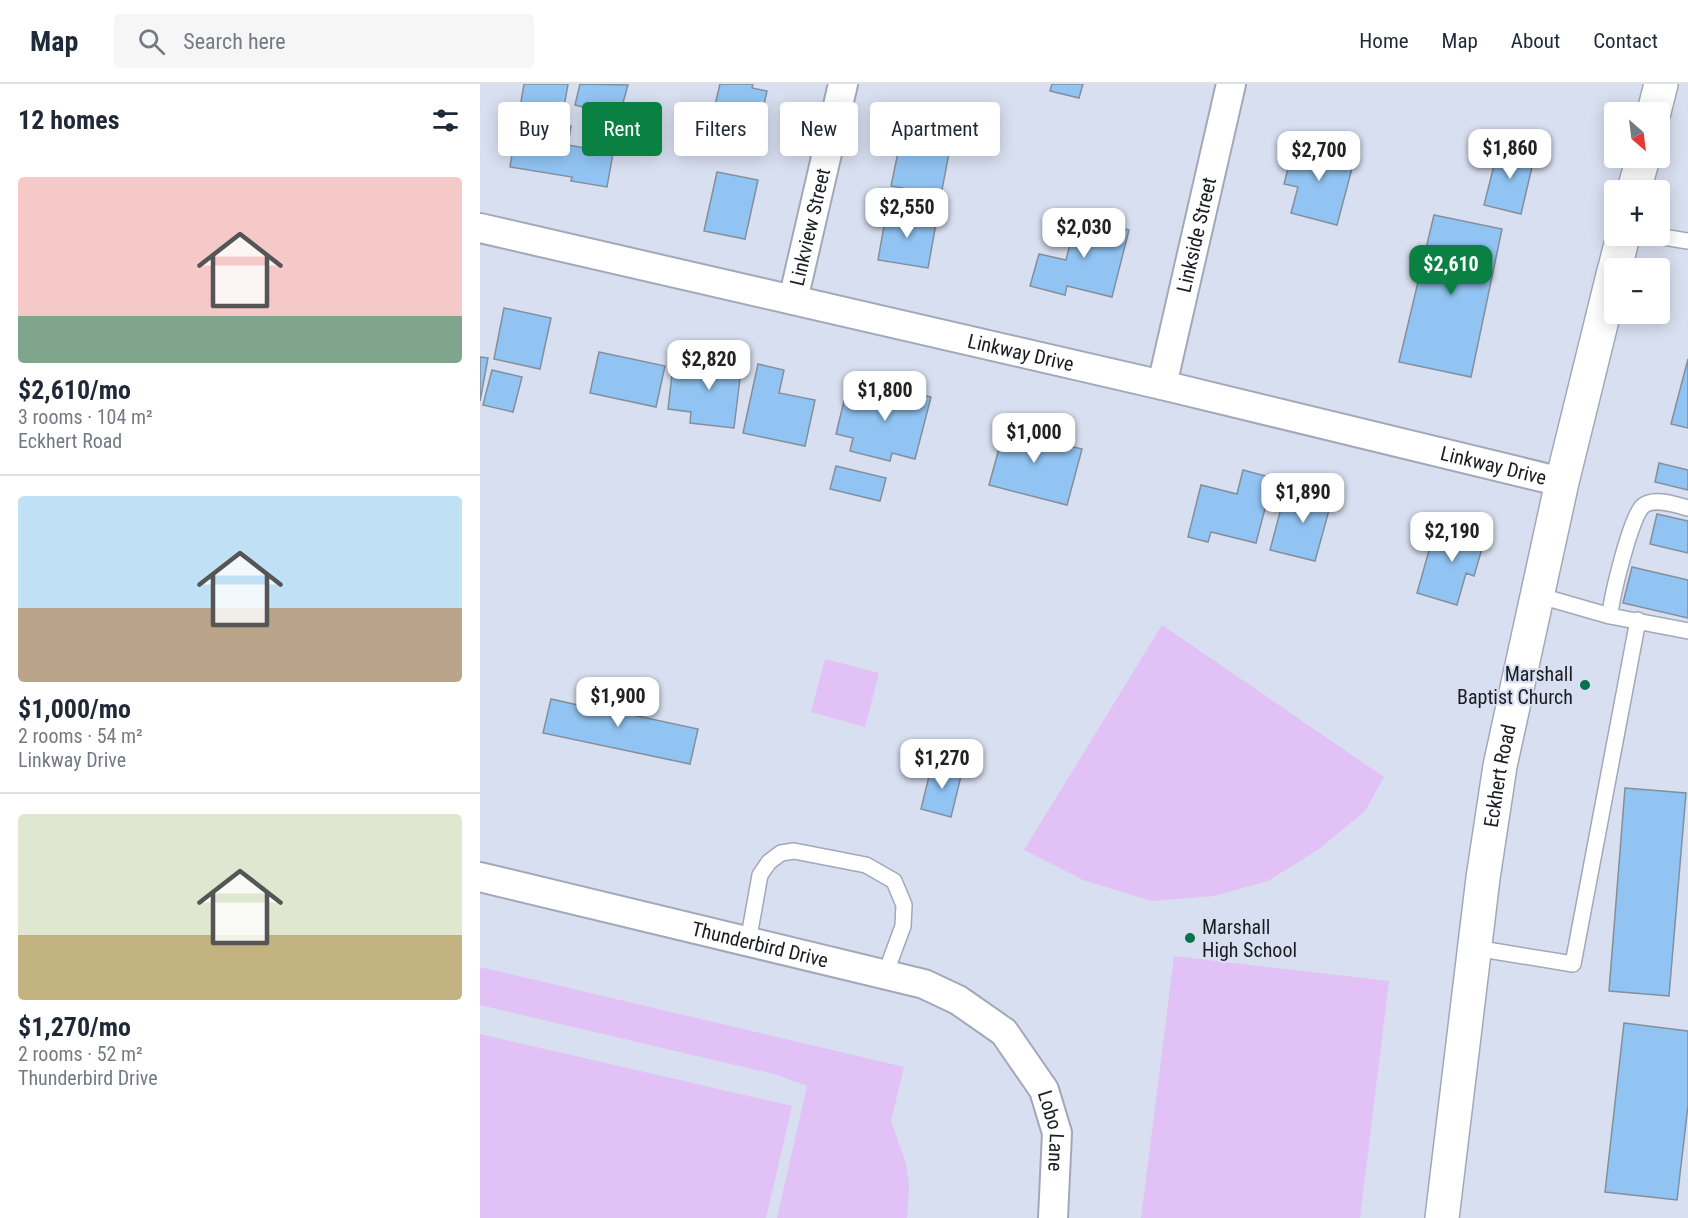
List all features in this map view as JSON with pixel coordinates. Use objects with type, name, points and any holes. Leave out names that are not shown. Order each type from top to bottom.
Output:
[{"type":"main road","points":[[1656,102],[1661,84]]},
{"type":"main road","name":"Eckhert Road","points":[[1442,1218],[1500,766],[1562,482],[1604,311]]},
{"type":"street","name":"Linkview Street","points":[[793,300],[843,84]]},
{"type":"street","name":"Linkside Street","points":[[1162,385],[1231,84]]},
{"type":"street","name":"Linkway Drive","points":[[480,228],[1162,385],[1562,482]]},
{"type":"street","name":"Thunderbird Drive","points":[[480,877],[924,984],[958,1000],[1004,1032],[1018,1052]]},
{"type":"street","name":"Lobo Lane","points":[[1018,1052],[1044,1090],[1057,1133],[1053,1218]]},
{"type":"lane","points":[[1670,239],[1688,242]]},
{"type":"lane","points":[[1610,616],[1612,594],[1634,520],[1642,506],[1653,502],[1688,508]]},
{"type":"lane","points":[[1537,595],[1610,616],[1688,631]]},
{"type":"lane","points":[[1475,948],[1573,964],[1638,620]]},
{"type":"lane","points":[[748,942],[760,875],[769,862],[781,853],[794,851],[866,866],[894,881],[904,905],[903,926],[885,975]]},
{"type":"shaded area","points":[[1162,625],[1384,777],[1365,811],[1319,849],[1268,881],[1214,896],[1152,901],[1083,880],[1024,850]]},
{"type":"shaded area","points":[[825,659],[879,673],[865,727],[811,712]]},
{"type":"shaded area","points":[[1174,956],[1389,981],[1360,1218],[1141,1218]]},
{"type":"shaded area","points":[[480,967],[904,1067],[891,1121],[906,1163],[909,1185],[907,1218],[777,1218],[807,1086],[778,1075],[480,1005]]},
{"type":"shaded area","points":[[480,1034],[792,1106],[766,1218],[480,1218]]},
{"type":"building","points":[[524,84],[568,84],[565,102],[521,102]]},
{"type":"building","points":[[580,84],[628,85],[623,102],[582,102],[582,107],[575,105]]},
{"type":"building","points":[[720,84],[753,84],[752,88],[767,91],[765,102],[716,102]]},
{"type":"building","points":[[1052,84],[1083,84],[1079,98],[1050,91]]},
{"type":"building","points":[[1295,142],[1355,157],[1337,225],[1291,213],[1298,187],[1284,184]]},
{"type":"building","points":[[570,145],[582,147],[582,156],[612,156],[607,187],[571,181],[572,177],[510,167],[512,156],[570,156]]},
{"type":"building","points":[[1499,146],[1535,154],[1521,214],[1484,205]]},
{"type":"building","points":[[897,156],[948,156],[941,195],[891,186]]},
{"type":"building","points":[[717,172],[758,180],[745,239],[704,231]]},
{"type":"building","points":[[887,209],[937,218],[928,268],[878,260]]},
{"type":"building","points":[[1068,215],[1129,230],[1112,297],[1067,286],[1065,295],[1030,286],[1039,254],[1066,260],[1071,240],[1062,238]]},
{"type":"building","points":[[1434,215],[1502,229],[1471,377],[1399,362]]},
{"type":"building","points":[[504,308],[551,318],[540,369],[494,359]]},
{"type":"building","points":[[717,350],[743,353],[734,428],[690,423],[691,412],[668,409],[673,366],[715,371]]},
{"type":"building","points":[[599,352],[665,366],[656,407],[590,393]]},
{"type":"building","points":[[480,357],[488,358],[480,401]]},
{"type":"building","points":[[1688,359],[1688,428],[1671,424]]},
{"type":"building","points":[[758,364],[784,370],[779,393],[815,400],[805,446],[743,433]]},
{"type":"building","points":[[492,370],[522,377],[513,412],[483,405]]},
{"type":"building","points":[[865,381],[931,397],[915,459],[892,453],[890,461],[850,451],[853,438],[836,434],[844,401],[859,405]]},
{"type":"building","points":[[1008,416],[1037,423],[1033,437],[1082,449],[1067,505],[989,485]]},
{"type":"building","points":[[1659,463],[1688,470],[1688,490],[1655,482]]},
{"type":"building","points":[[836,466],[886,478],[880,501],[830,489]]},
{"type":"building","points":[[1243,470],[1273,478],[1256,543],[1211,532],[1208,542],[1188,537],[1201,485],[1237,494]]},
{"type":"building","points":[[1306,485],[1334,492],[1315,561],[1270,550],[1284,497],[1301,501]]},
{"type":"building","points":[[1657,514],[1688,521],[1688,553],[1650,544]]},
{"type":"building","points":[[1456,520],[1488,528],[1474,576],[1466,573],[1457,605],[1417,593],[1432,540],[1449,545]]},
{"type":"building","points":[[1632,567],[1688,580],[1688,618],[1623,603]]},
{"type":"building","points":[[582,683],[604,687],[600,708],[698,729],[690,764],[543,733],[551,699],[578,705]]},
{"type":"building","points":[[932,764],[962,772],[951,817],[921,809]]},
{"type":"building","points":[[1625,788],[1686,793],[1669,996],[1609,991]]},
{"type":"building","points":[[1624,1023],[1688,1031],[1688,1105],[1677,1200],[1605,1192]]},
{"type":"place","name":"Marshall Baptist Church","points":[[1585,685]]},
{"type":"place","name":"Marshall High School","points":[[1190,938]]}]
